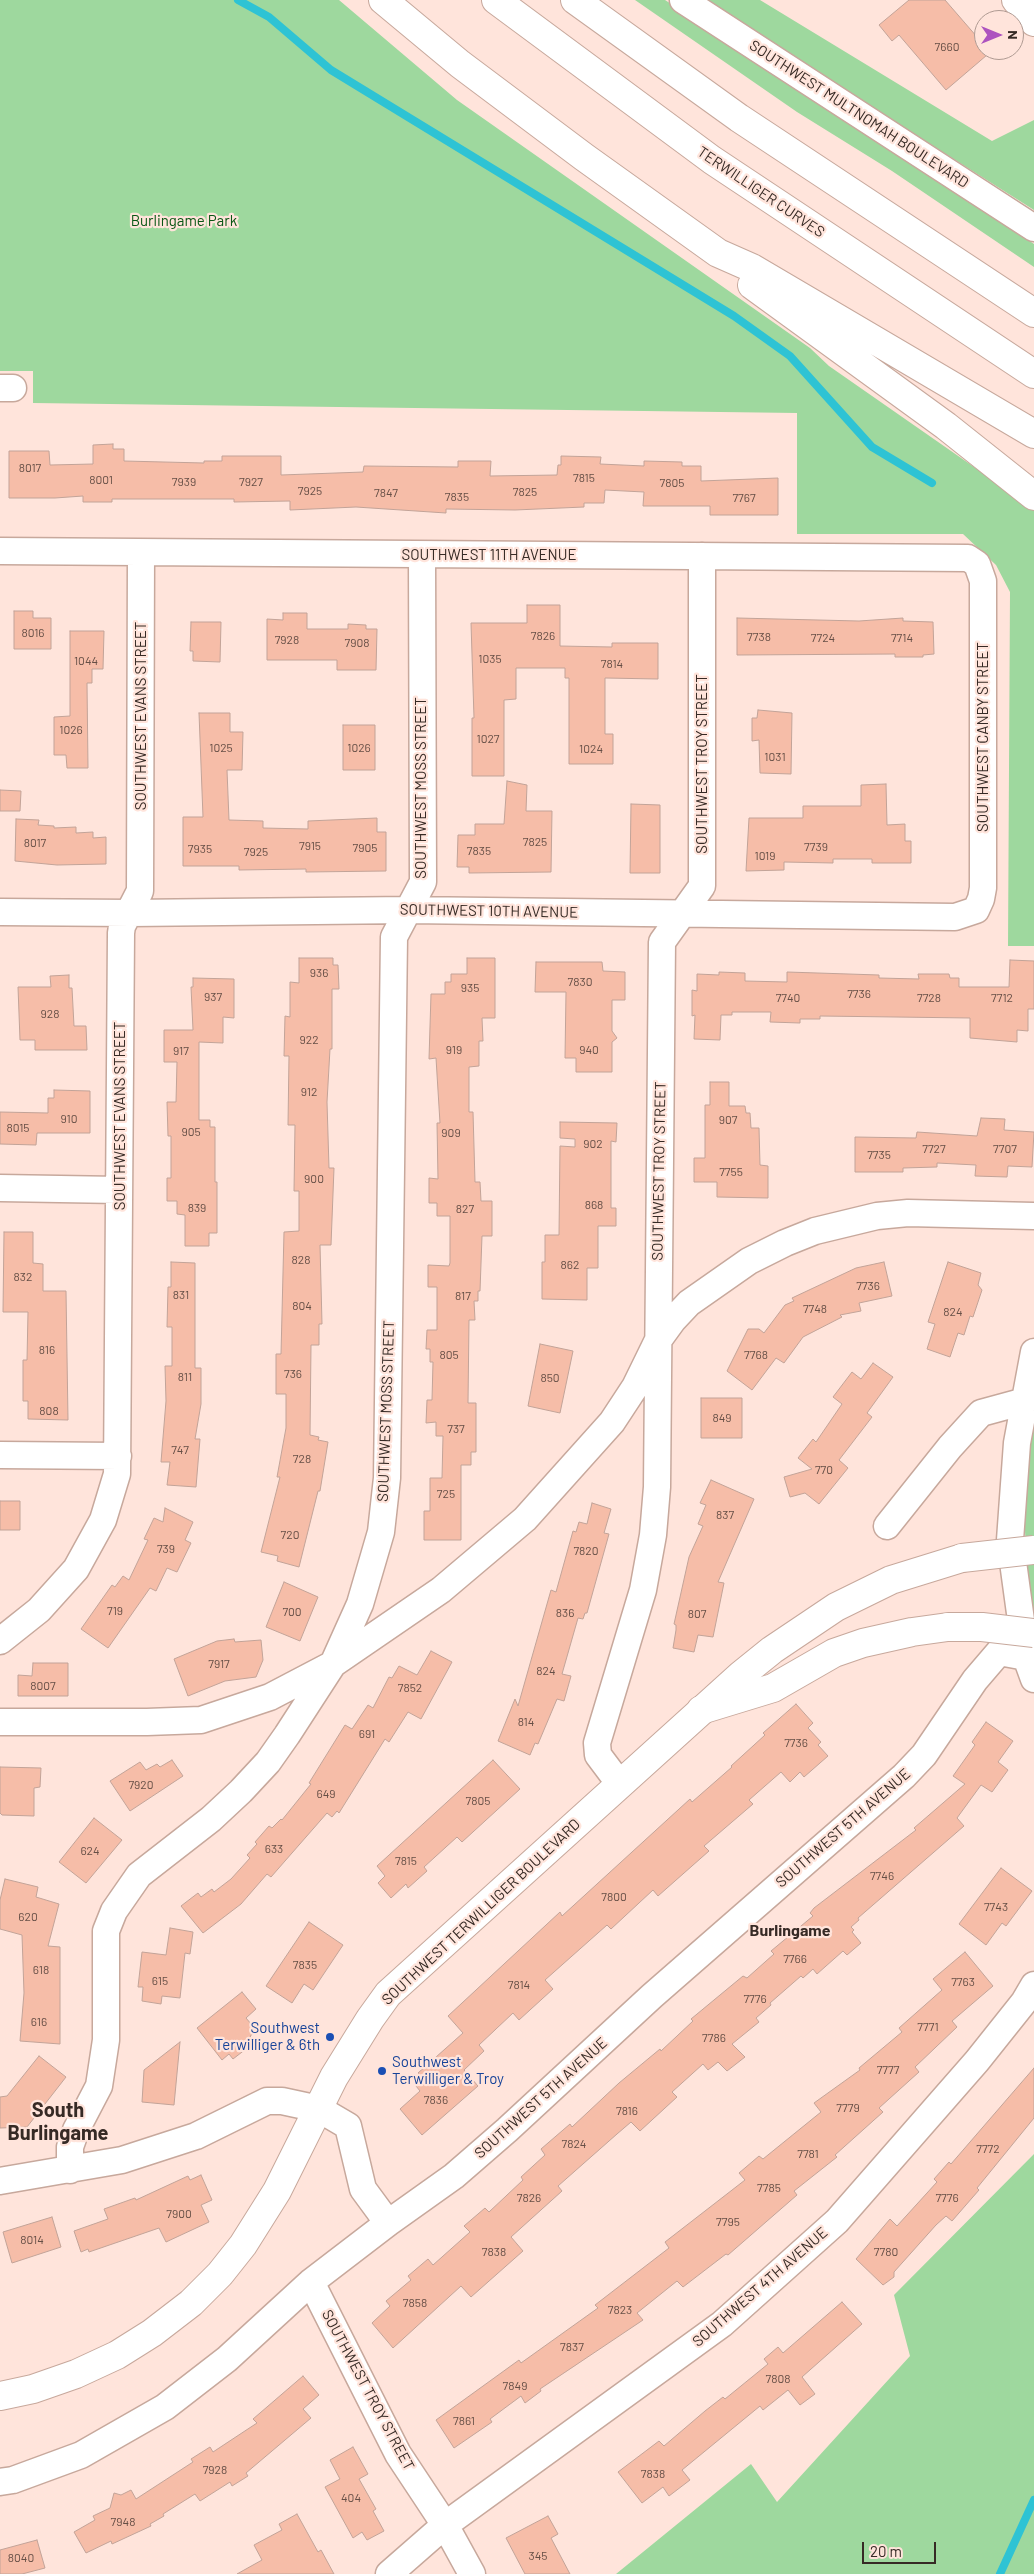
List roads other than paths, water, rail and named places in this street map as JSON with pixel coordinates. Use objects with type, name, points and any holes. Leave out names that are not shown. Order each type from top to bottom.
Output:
[{"type":"main road","points":[[383,0],[460,64],[584,157],[718,253],[752,268],[1034,434]]},
{"type":"main road","name":"TERWILLIGER CURVES","points":[[496,0],[712,160],[1034,374]]},
{"type":"main road","points":[[575,0],[739,118],[1034,313]]},
{"type":"main road","points":[[1016,0],[1034,22]]},
{"type":"main road","points":[[718,253],[740,277],[946,426],[1034,496]]},
{"type":"main road","name":"SOUTHWEST TERWILLIGER BOULEVARD","points":[[0,2396],[76,2374],[117,2356],[152,2333],[191,2303],[220,2274],[243,2245],[277,2191],[334,2077],[388,1994],[619,1783],[772,1650],[836,1608],[891,1580],[962,1558],[1034,1550]]},
{"type":"main road","points":[[701,1710],[773,1688],[834,1653],[863,1643],[912,1632],[948,1627],[982,1627],[1031,1656]]},
{"type":"street","name":"SOUTHWEST MULTNOMAH BOULEVARD","points":[[683,0],[1034,228]]},
{"type":"street","name":"SOUTHWEST 11TH AVENUE","points":[[0,551],[959,557],[968,558],[977,564]]},
{"type":"street","name":"SOUTHWEST EVANS STREET","points":[[0,1641],[58,1590],[86,1553],[103,1520],[112,1494],[118,1456],[121,933],[122,926],[140,891],[141,553]]},
{"type":"street","name":"SOUTHWEST MOSS STREET","points":[[70,2170],[70,2146],[98,2086],[106,2040],[106,1931],[114,1911],[139,1875],[211,1819],[268,1762],[306,1707],[332,1664],[360,1604],[381,1532],[387,1478],[394,937],[423,882],[422,555]]},
{"type":"street","name":"SOUTHWEST TROY STREET","points":[[619,1783],[598,1756],[597,1742],[643,1590],[653,1535],[657,1487],[662,942],[702,886],[702,556]]},
{"type":"street","name":"SOUTHWEST CANBY STREET","points":[[976,910],[982,899],[983,888],[983,581],[977,564]]},
{"type":"street","name":"SOUTHWEST 10TH AVENUE","points":[[0,912],[130,913],[409,910],[955,917],[976,910]]},
{"type":"street","points":[[0,1188],[119,1190]]},
{"type":"street","points":[[0,1722],[202,1720],[270,1698],[332,1664],[441,1590],[525,1519],[612,1422],[635,1387],[657,1342],[673,1320],[690,1303],[749,1261],[815,1231],[877,1216],[908,1213],[1034,1216]]},
{"type":"street","points":[[1031,1656],[1010,1540],[1013,1478],[1034,1352]]},
{"type":"street","points":[[887,1526],[950,1447],[982,1413],[1025,1402]]},
{"type":"street","points":[[0,1455],[118,1456]]},
{"type":"street","name":"SOUTHWEST 5TH AVENUE","points":[[0,2482],[13,2480],[81,2455],[165,2408],[227,2359],[311,2282],[388,2223],[454,2176],[507,2130],[652,1996],[904,1776],[924,1755],[975,1680],[999,1652],[1031,1656]]},
{"type":"street","name":"SOUTHWEST 4TH AVENUE","points":[[389,2574],[445,2525],[722,2324],[837,2221],[977,2061],[1024,2002],[1034,1985]]},
{"type":"street","points":[[0,2181],[122,2160],[196,2136],[267,2102],[282,2101],[319,2109],[348,2126],[363,2189],[388,2223]]},
{"type":"street","name":"SOUTHWEST TROY STREET","points":[[311,2282],[398,2454],[445,2525],[472,2574]]},
{"type":"waterway","points":[[238,0],[269,17],[331,70],[734,316],[790,356],[872,447],[932,483]]},
{"type":"waterway","points":[[1000,2574],[1034,2500]]},
{"type":"place","name":"Southwest Terwilliger & 6th","points":[[330,2037]]},
{"type":"place","name":"Southwest Terwilliger & Troy","points":[[382,2071]]},
{"type":"district","name":"Burlingame","points":[[790,1931]]},
{"type":"district","name":"South Burlingame","points":[[58,2122]]},
{"type":"park label","name":"Burlingame Park","points":[[184,221]]}]
